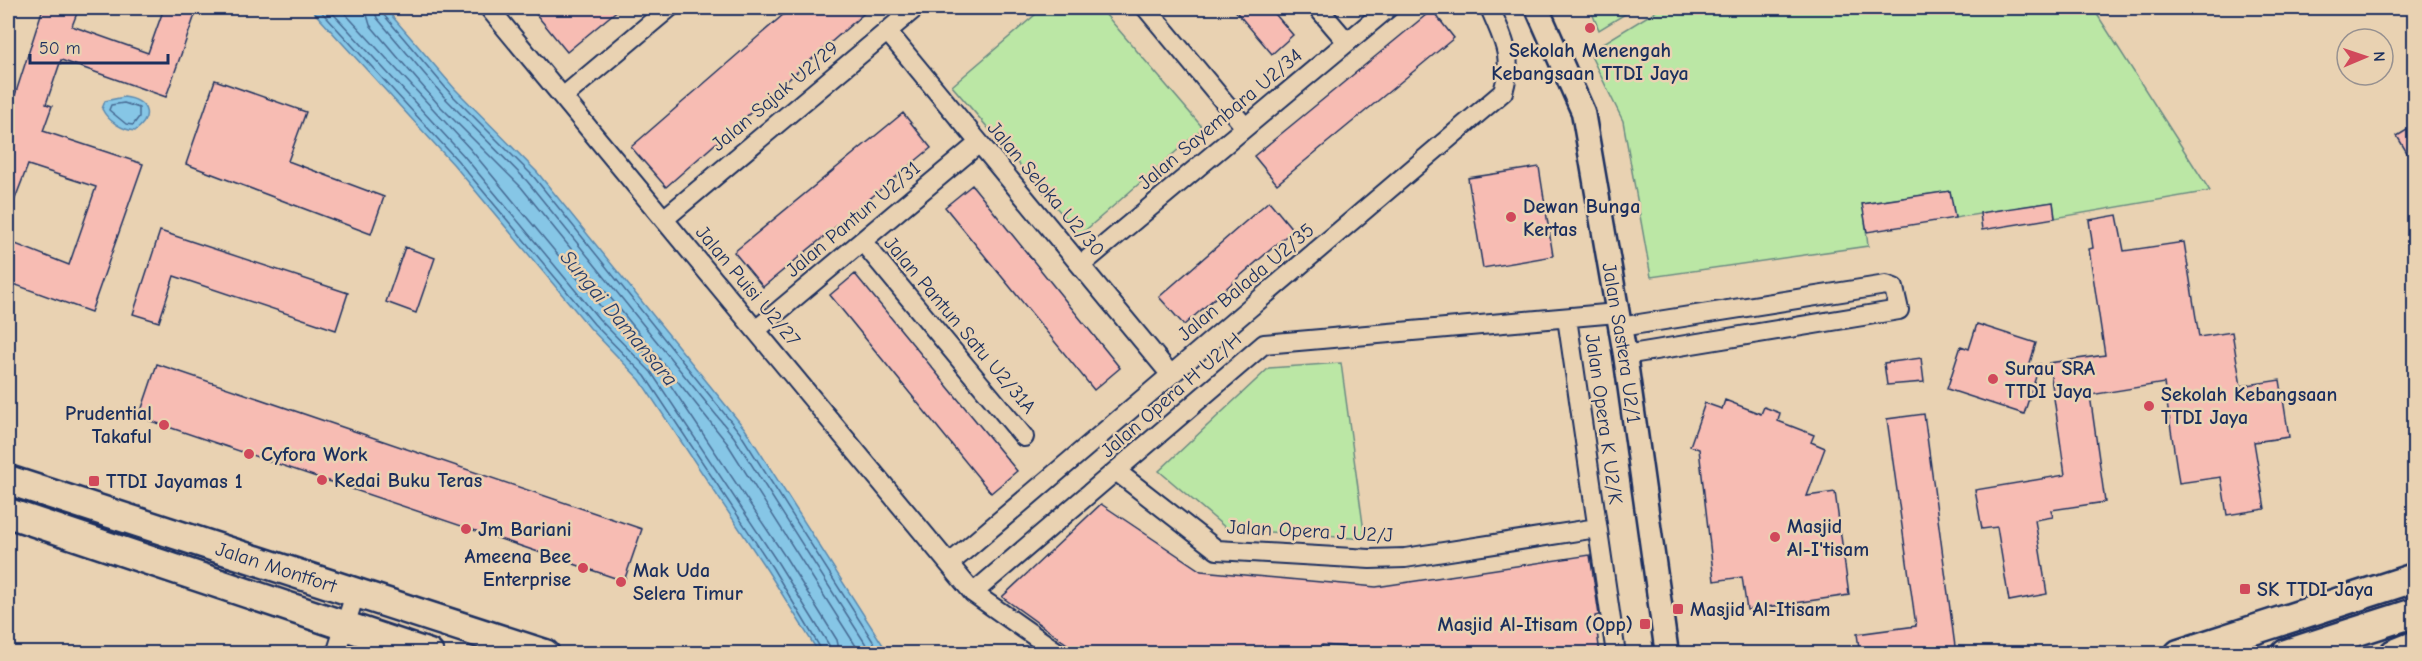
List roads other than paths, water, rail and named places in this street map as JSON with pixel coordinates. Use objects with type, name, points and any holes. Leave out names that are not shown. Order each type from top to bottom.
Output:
[{"type":"main road","name":"Jalan Montfort","points":[[8,480],[545,654]]},
{"type":"main road","name":"Jalan Montfort","points":[[8,513],[340,640],[429,654]]},
{"type":"main road","points":[[2179,654],[2415,578]]},
{"type":"main road","points":[[2286,654],[2415,613]]},
{"type":"main road","points":[[2394,654],[2415,646]]},
{"type":"street","name":"Jalan Puisi U2/27","points":[[489,8],[974,593],[1060,654]]},
{"type":"street","points":[[563,97],[669,8]]},
{"type":"street","name":"Jalan Sajak U2/29","points":[[664,219],[915,8]]},
{"type":"street","points":[[1146,8],[1245,127]]},
{"type":"street","points":[[1318,8],[1347,42]]},
{"type":"street","name":"Jalan Sayembara U2/34","points":[[1081,265],[1388,8]]},
{"type":"street","name":"Jalan Balada U2/35","points":[[950,564],[1503,92],[1508,74],[1509,56],[1490,8]]},
{"type":"street","name":"Jalan Sastera U2/1","points":[[1537,8],[1583,112],[1625,355],[1666,654]]},
{"type":"street","name":"Jalan Seloka U2/30","points":[[887,31],[1172,375]]},
{"type":"street","name":"Jalan Pantun U2/31","points":[[756,330],[979,143]]},
{"type":"street","name":"Jalan Pantun Satu U2/31A","points":[[862,241],[1024,437]]},
{"type":"street","name":"Jalan Opera H U2/H","points":[[974,593],[1264,344],[1567,318],[1619,320],[1886,285],[1894,288],[1899,310],[1625,355]]},
{"type":"street","name":"Jalan Opera K U2/K","points":[[1567,318],[1616,654]]},
{"type":"street","name":"Jalan Opera J U2/J","points":[[1116,471],[1217,550],[1370,559],[1405,558],[1597,528]]},
{"type":"street","points":[[340,640],[356,591]]},
{"type":"water","name":"Sungai Damansara","points":[[310,8],[385,8],[455,89],[537,172],[745,429],[888,653],[819,653],[767,570],[640,380],[590,328],[454,165]]},
{"type":"water","points":[[124,97],[138,101],[146,110],[145,120],[135,131],[116,124],[102,109],[105,101]]},
{"type":"place","name":"Sekolah Menengah Kebangsaan TTDI Jaya","points":[[1590,28]]},
{"type":"place","name":"Dewan Bunga Kertas","points":[[1511,217]]},
{"type":"place","name":"Surau SRA TTDI Jaya","points":[[1993,379]]},
{"type":"place","name":"Sekolah Kebangsaan TTDI Jaya","points":[[2149,406]]},
{"type":"place","name":"Prudential Takaful","points":[[164,425]]},
{"type":"place","name":"Cyfora Work","points":[[249,454]]},
{"type":"place","name":"Kedai Buku Teras","points":[[322,480]]},
{"type":"place","name":"TTDI Jayamas 1","points":[[94,481]]},
{"type":"place","name":"Jm Bariani","points":[[466,529]]},
{"type":"place","name":"Masjid Al-I'tisam","points":[[1775,537]]},
{"type":"place","name":"Ameena Bee Enterprise","points":[[583,568]]},
{"type":"place","name":"Mak Uda Selera Timur","points":[[621,582]]},
{"type":"place","name":"SK TTDI Jaya","points":[[2245,589]]},
{"type":"place","name":"Masjid Al-Itisam","points":[[1678,609]]},
{"type":"place","name":"Masjid Al-Itisam (Opp)","points":[[1645,624]]}]
